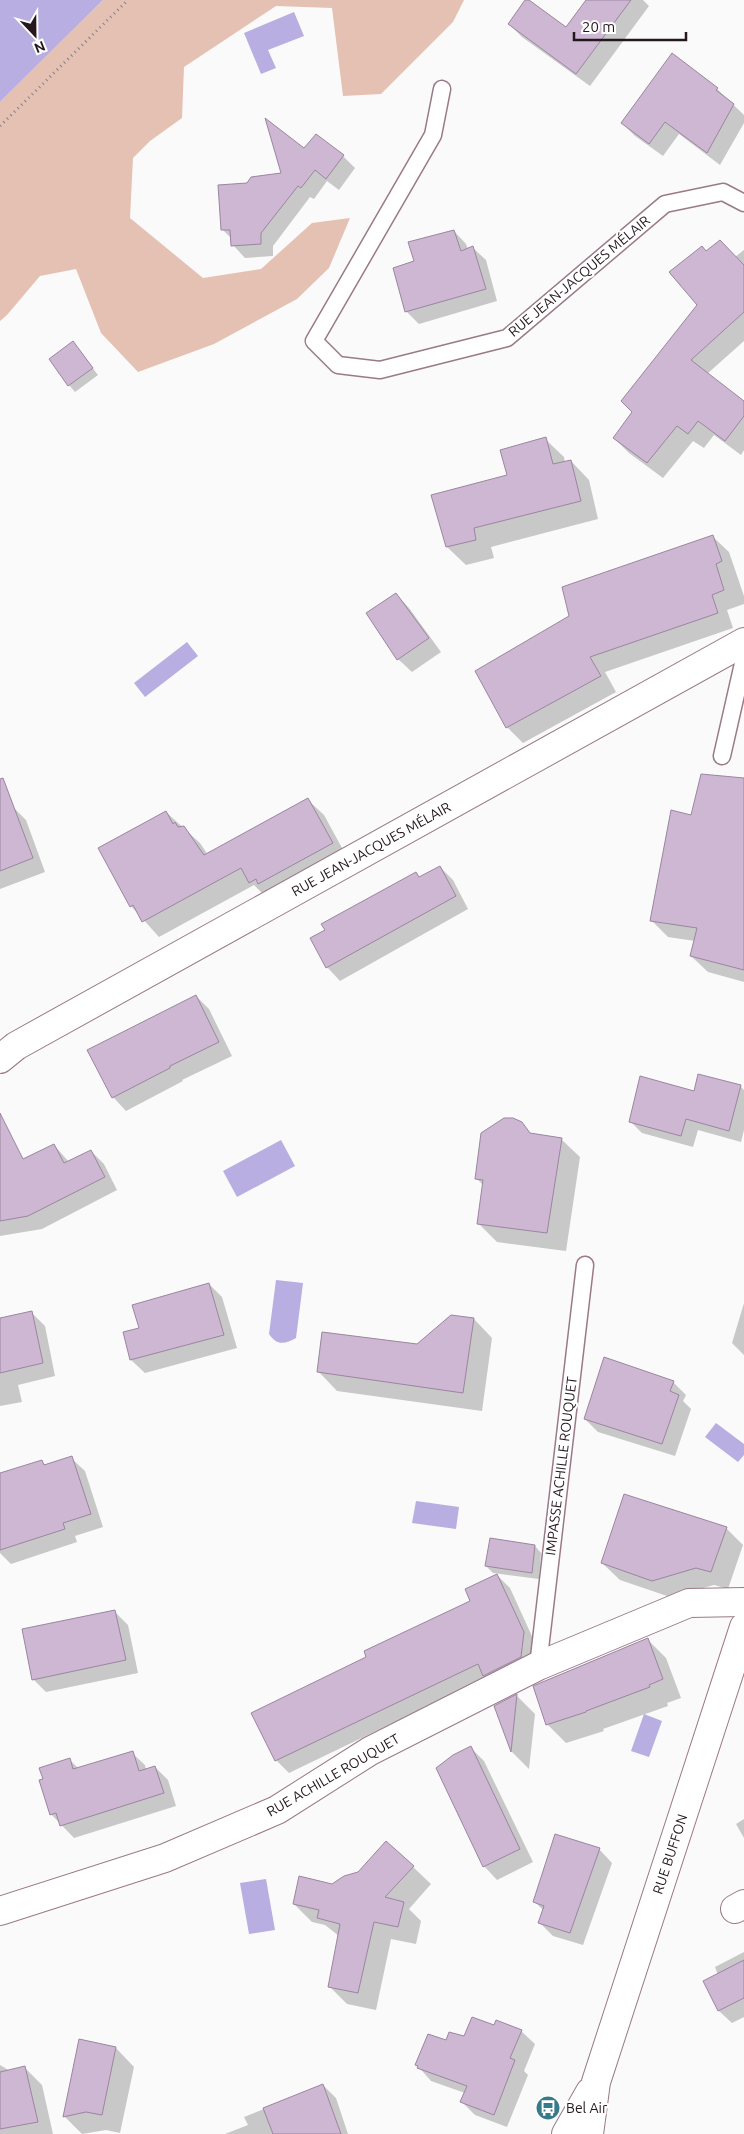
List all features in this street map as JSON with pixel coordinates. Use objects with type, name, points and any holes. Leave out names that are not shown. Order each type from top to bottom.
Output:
[{"type":"street","name":"RUE JEAN-JACQUES MÉLAIR","points":[[0,1059],[25,1041],[744,642]]},
{"type":"street","name":"RUE ACHILLE ROUQUET","points":[[0,1911],[165,1858],[276,1810],[370,1750],[538,1666],[690,1604],[744,1602]]},
{"type":"street","name":"RUE BUFFON","points":[[589,2134],[596,2082],[744,1627]]},
{"type":"street","name":"RUE BUFFON","points":[[566,2134],[596,2082]]},
{"type":"lane","name":"RUE JEAN-JACQUES MÉLAIR","points":[[442,90],[433,135],[314,341],[338,365],[380,370],[507,338],[665,204],[723,192],[744,202]]},
{"type":"lane","points":[[722,756],[744,659]]},
{"type":"lane","name":"IMPASSE ACHILLE ROUQUET","points":[[538,1666],[585,1265]]},
{"type":"path","points":[[0,126],[128,0]]},
{"type":"shaded area","points":[[0,0],[103,0],[0,102]]},
{"type":"shaded area","points":[[103,0],[464,0],[453,22],[381,94],[343,96],[332,8],[276,6],[184,67],[182,118],[150,141],[133,158],[130,218],[203,278],[261,269],[312,223],[350,218],[329,268],[297,299],[214,344],[138,372],[101,333],[76,269],[40,276],[0,321],[0,102]]},
{"type":"shaded area","points":[[294,12],[304,36],[268,50],[276,68],[261,74],[244,33]]},
{"type":"shaded area","points":[[187,642],[198,656],[145,697],[134,683]]},
{"type":"shaded area","points":[[281,1140],[295,1166],[237,1197],[223,1171]]},
{"type":"shaded area","points":[[276,1280],[303,1283],[296,1338],[285,1343],[275,1341],[269,1334]]},
{"type":"shaded area","points":[[716,1423],[744,1444],[744,1455],[738,1462],[705,1437]]},
{"type":"shaded area","points":[[416,1501],[459,1507],[456,1529],[412,1523]]},
{"type":"shaded area","points":[[644,1714],[662,1721],[649,1757],[631,1751]]},
{"type":"shaded area","points":[[266,1879],[275,1930],[249,1934],[240,1883]]},
{"type":"building","points":[[525,0],[529,0],[566,27],[586,0],[631,0],[576,74],[508,24]]},
{"type":"building","points":[[672,53],[718,88],[716,90],[734,104],[707,153],[665,122],[649,144],[621,123]]},
{"type":"building","points":[[265,118],[304,148],[316,134],[344,155],[326,179],[315,170],[301,188],[298,186],[261,233],[261,244],[231,246],[230,230],[221,230],[218,185],[247,183],[251,177],[281,173]]},
{"type":"building","points":[[454,230],[461,251],[473,246],[486,289],[405,312],[393,268],[414,261],[408,242]]},
{"type":"building","points":[[720,240],[744,265],[744,312],[691,360],[744,401],[744,416],[725,441],[698,421],[688,434],[677,426],[647,463],[613,438],[632,412],[621,401],[697,305],[669,272],[702,246],[706,251]]},
{"type":"building","points":[[73,341],[93,368],[68,386],[49,359]]},
{"type":"building","points":[[546,437],[553,464],[571,460],[581,501],[474,528],[476,540],[446,547],[431,495],[507,475],[500,450]]},
{"type":"building","points":[[713,535],[722,561],[716,564],[724,590],[712,595],[718,613],[590,657],[601,676],[506,728],[475,671],[569,616],[562,587]]},
{"type":"building","points":[[396,593],[429,638],[397,660],[366,613]]},
{"type":"building","points":[[701,774],[744,778],[744,970],[690,956],[697,928],[650,921],[671,810],[691,815]]},
{"type":"building","points":[[3,778],[33,858],[0,871],[0,779]]},
{"type":"building","points":[[308,798],[333,843],[258,884],[256,879],[249,883],[241,868],[142,922],[133,905],[130,907],[98,848],[166,811],[173,824],[175,822],[178,827],[184,826],[204,855]]},
{"type":"building","points":[[440,866],[456,896],[326,968],[310,938],[325,930],[321,924],[416,872],[419,877]]},
{"type":"building","points":[[196,995],[219,1042],[112,1098],[87,1050]]},
{"type":"building","points":[[698,1074],[741,1085],[729,1131],[686,1119],[681,1136],[629,1122],[640,1076],[694,1091]]},
{"type":"building","points":[[0,1113],[23,1159],[54,1144],[64,1163],[91,1150],[105,1177],[28,1216],[0,1221]]},
{"type":"building","points":[[504,1118],[513,1118],[522,1122],[530,1133],[562,1138],[547,1233],[477,1224],[483,1180],[475,1179],[481,1133]]},
{"type":"building","points":[[209,1283],[224,1335],[130,1360],[123,1332],[139,1328],[132,1305]]},
{"type":"building","points":[[32,1311],[43,1363],[0,1373],[0,1318]]},
{"type":"building","points":[[451,1315],[474,1318],[463,1393],[317,1372],[322,1332],[417,1344]]},
{"type":"building","points":[[604,1357],[674,1381],[670,1391],[679,1395],[662,1444],[584,1419]]},
{"type":"building","points":[[72,1456],[91,1514],[63,1523],[65,1529],[0,1550],[0,1473],[42,1460],[44,1465]]},
{"type":"building","points":[[624,1494],[727,1527],[711,1572],[696,1568],[652,1581],[601,1563]]},
{"type":"building","points":[[490,1538],[535,1545],[532,1573],[485,1566]]},
{"type":"building","points":[[497,1574],[524,1632],[521,1657],[483,1676],[478,1664],[275,1761],[251,1713],[366,1657],[364,1651],[470,1601],[465,1589]]},
{"type":"building","points":[[115,1610],[126,1660],[32,1680],[22,1629]]},
{"type":"building","points":[[648,1638],[663,1679],[649,1685],[650,1687],[586,1712],[546,1725],[533,1686]]},
{"type":"building","points":[[517,1694],[511,1752],[494,1706]]},
{"type":"building","points":[[471,1746],[520,1849],[483,1867],[436,1768],[453,1755]]},
{"type":"building","points":[[133,1751],[139,1771],[155,1766],[164,1793],[60,1826],[56,1813],[50,1815],[39,1780],[43,1779],[39,1768],[70,1758],[73,1769]]},
{"type":"building","points":[[555,1834],[600,1848],[570,1933],[538,1923],[544,1906],[533,1902]]},
{"type":"building","points":[[386,1841],[414,1866],[385,1897],[404,1902],[398,1927],[374,1922],[358,1993],[328,1987],[340,1924],[317,1918],[319,1910],[293,1904],[299,1876],[332,1884],[344,1876],[358,1872]]},
{"type":"building","points":[[744,1960],[744,1998],[718,2011],[703,1981]]},
{"type":"building","points":[[472,2017],[494,2025],[496,2020],[522,2030],[510,2058],[515,2060],[494,2115],[460,2102],[467,2086],[417,2068],[418,2066],[415,2065],[428,2034],[446,2040],[449,2032],[464,2036]]},
{"type":"building","points":[[79,2039],[116,2047],[102,2115],[86,2112],[63,2117]]},
{"type":"building","points":[[25,2066],[38,2122],[0,2129],[0,2072]]},
{"type":"building","points":[[323,2084],[341,2134],[273,2134],[263,2108]]},
{"type":"place","name":"Bel Air","points":[[548,2108]]}]
